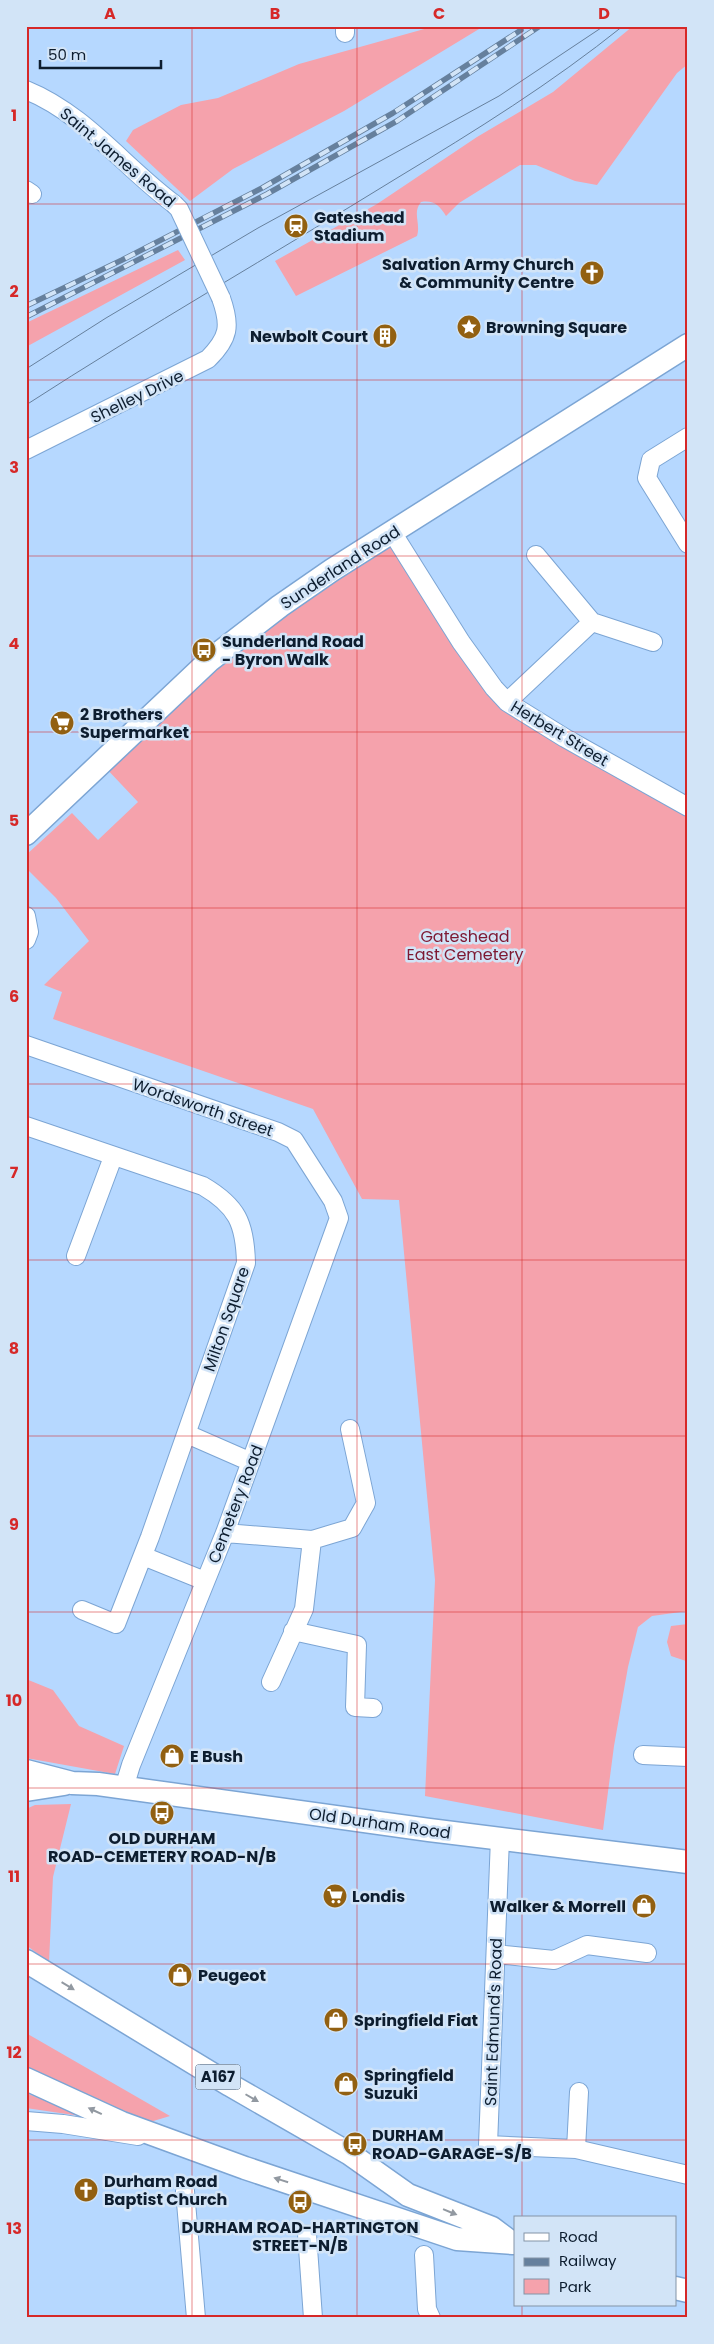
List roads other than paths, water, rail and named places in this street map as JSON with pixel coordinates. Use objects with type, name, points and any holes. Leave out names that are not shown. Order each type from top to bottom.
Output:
[{"type":"main road","name":"Sunderland Road","points":[[26,834],[210,660],[280,606],[392,532],[688,345]]},
{"type":"main road","name":"Old Durham Road","points":[[26,1771],[72,1783],[124,1788],[688,1862]]},
{"type":"main road","name":"Old Durham Road","points":[[26,1790],[72,1783]]},
{"type":"main road","name":"A167","points":[[26,1961],[230,2085],[350,2154],[408,2195],[492,2228],[514,2243]]},
{"type":"main road","name":"A167","points":[[26,2079],[122,2123],[457,2239],[514,2243]]},
{"type":"street","name":"Saint James Road","points":[[26,90],[51,101],[84,125],[179,209],[222,298],[228,323]]},
{"type":"street","name":"Shelley Drive","points":[[26,450],[208,359],[222,344],[228,323]]},
{"type":"street","points":[[688,437],[651,460],[647,478],[688,544]]},
{"type":"street","name":"Herbert Street","points":[[392,532],[462,642],[494,688],[507,702],[565,738],[688,807]]},
{"type":"street","points":[[536,555],[592,622],[653,642]]},
{"type":"street","points":[[507,702],[592,622]]},
{"type":"street","points":[[26,916],[29,932],[26,940]]},
{"type":"street","name":"Wordsworth Street","points":[[26,1045],[278,1132],[294,1140],[333,1201],[339,1218]]},
{"type":"street","name":"Milton Square","points":[[26,1126],[203,1186],[218,1195],[232,1208],[242,1224],[246,1241],[246,1263],[116,1624],[82,1610]]},
{"type":"street","points":[[76,1256],[113,1157]]},
{"type":"street","name":"Cemetery Road","points":[[124,1788],[130,1765],[226,1532],[339,1218]]},
{"type":"street","points":[[226,1532],[312,1540],[352,1528],[366,1503],[350,1429]]},
{"type":"street","points":[[186,1434],[251,1462]]},
{"type":"street","points":[[271,1682],[304,1609],[312,1540]]},
{"type":"street","points":[[142,1556],[206,1580]]},
{"type":"street","points":[[293,1631],[357,1645],[355,1707],[373,1708]]},
{"type":"street","points":[[643,1755],[688,1757]]},
{"type":"street","name":"Saint Edmund's Road","points":[[500,1838],[488,2145],[576,2149]]},
{"type":"street","points":[[496,1954],[554,1960],[587,1944],[646,1952]]},
{"type":"street","points":[[580,2092],[576,2149],[688,2175]]},
{"type":"street","points":[[26,2121],[63,2124],[173,2141]]},
{"type":"street","points":[[185,2191],[196,2318]]},
{"type":"street","points":[[307,2234],[313,2318]]},
{"type":"street","points":[[424,2255],[427,2310],[431,2318]]},
{"type":"tram line","points":[[26,369],[106,318],[258,228],[499,96],[604,26]]},
{"type":"tram line","points":[[26,405],[484,124],[541,87],[623,26]]},
{"type":"railway","points":[[26,317],[267,194],[397,121],[540,26]]},
{"type":"railway","points":[[26,306],[122,260],[262,188],[393,113],[521,30]]},
{"type":"place","name":"Gateshead Stadium","points":[[296,226]]},
{"type":"place","name":"Salvation Army Church & Community Centre","points":[[592,273]]},
{"type":"place","name":"Browning Square","points":[[469,327]]},
{"type":"place","name":"Newbolt Court","points":[[385,336]]},
{"type":"place","name":"Sunderland Road - Byron Walk","points":[[204,650]]},
{"type":"place","name":"2 Brothers Supermarket","points":[[62,723]]},
{"type":"place","name":"E Bush","points":[[172,1756]]},
{"type":"place","name":"OLD DURHAM ROAD-CEMETERY ROAD-N/B","points":[[162,1813]]},
{"type":"place","name":"Londis","points":[[335,1896]]},
{"type":"place","name":"Walker & Morrell","points":[[644,1906]]},
{"type":"place","name":"Peugeot","points":[[180,1975]]},
{"type":"place","name":"Springfield Fiat","points":[[336,2020]]},
{"type":"place","name":"Springfield Suzuki","points":[[346,2084]]},
{"type":"place","name":"DURHAM ROAD-GARAGE-S/B","points":[[355,2144]]},
{"type":"place","name":"Durham Road Baptist Church","points":[[86,2190]]},
{"type":"place","name":"DURHAM ROAD-HARTINGTON STREET-N/B","points":[[300,2202]]},
{"type":"park label","name":"Gateshead East Cemetery","points":[[465,945]]}]
